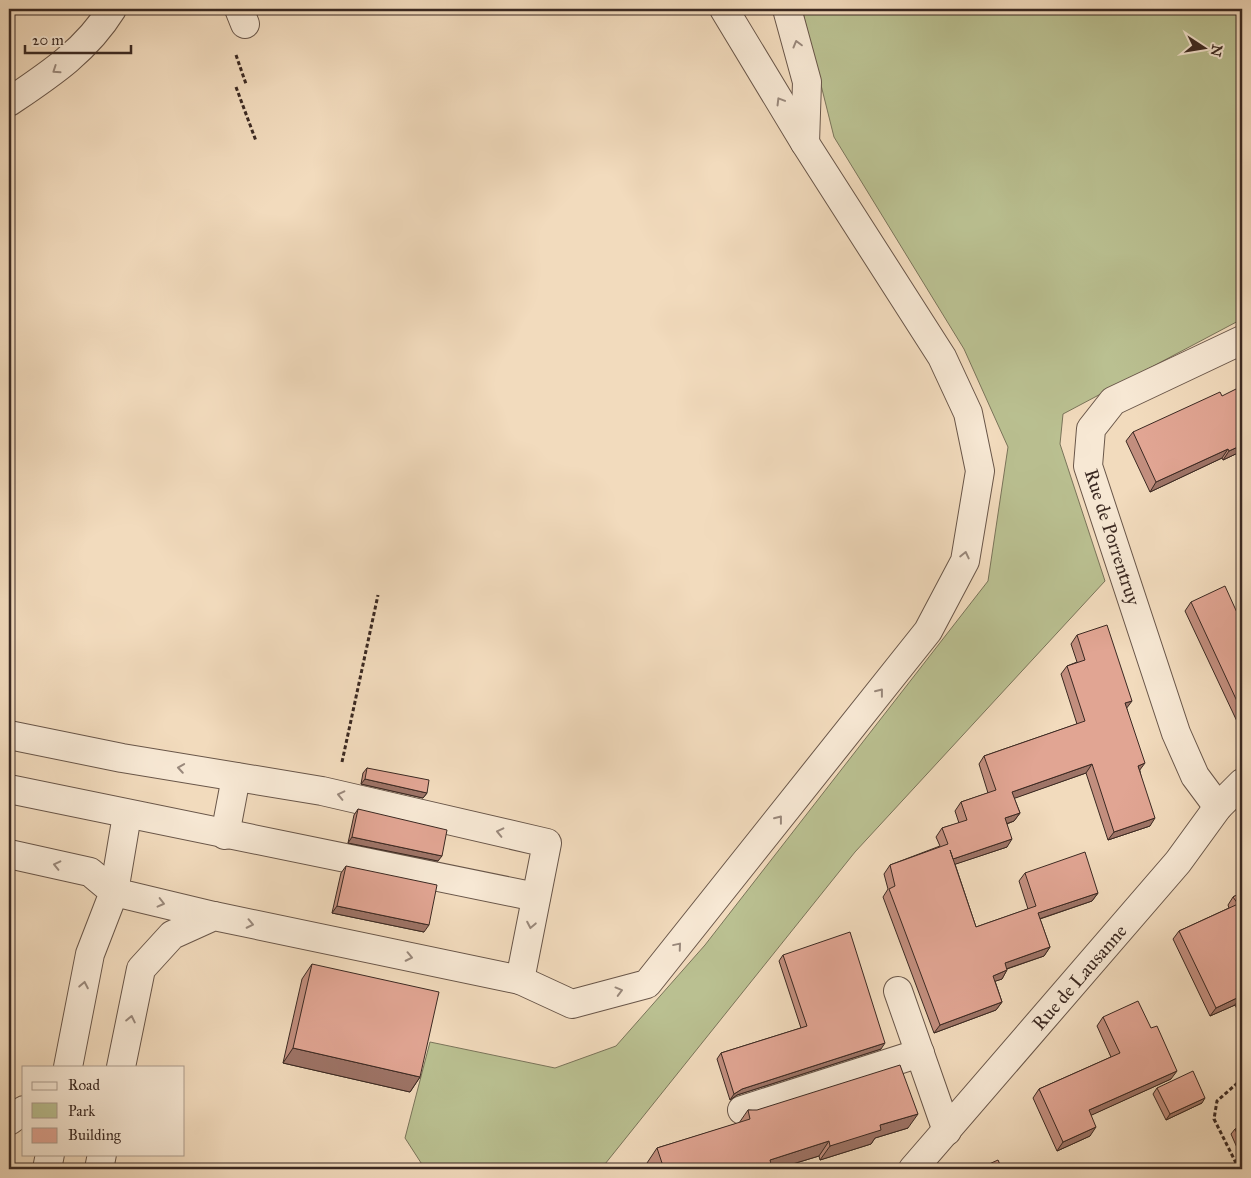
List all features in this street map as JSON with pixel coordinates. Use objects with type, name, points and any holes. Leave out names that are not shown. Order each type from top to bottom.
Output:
[{"type":"street","points":[[9,102],[64,64],[105,20],[112,9]]},
{"type":"street","points":[[9,854],[90,872],[114,892],[214,916],[520,980],[572,1004],[646,984],[928,631],[965,561],[980,471],[968,413],[942,358],[804,143],[724,9]]},
{"type":"street","points":[[787,9],[807,82],[804,143]]},
{"type":"street","name":"Rue de Porrentruy","points":[[1218,807],[1195,776],[1176,733],[1088,466],[1090,429],[1113,401],[1242,340]]},
{"type":"street","points":[[9,735],[122,758],[335,794],[547,843],[520,980]]},
{"type":"street","points":[[225,835],[236,777]]},
{"type":"street","name":"Rue de Lausanne","points":[[913,1169],[1178,862],[1218,807],[1242,783]]},
{"type":"street","points":[[9,790],[536,897]]},
{"type":"street","points":[[68,1066],[90,954],[114,892],[127,815]]},
{"type":"street","points":[[120,1066],[141,969],[172,935],[214,916]]},
{"type":"street","points":[[898,991],[947,1131]]},
{"type":"street","points":[[742,1110],[920,1052]]},
{"type":"street","points":[[9,1121],[22,1111]]},
{"type":"street","points":[[47,1169],[50,1156]]},
{"type":"street","points":[[99,1169],[102,1156]]},
{"type":"path","points":[[236,87],[256,140]]},
{"type":"path","points":[[335,794],[378,596]]},
{"type":"path","points":[[1239,1169],[1214,1119],[1218,1101],[1242,1079]]},
{"type":"green space","points":[[802,9],[1242,9],[1242,319],[1063,414],[1060,444],[1105,581],[855,852],[601,1169],[425,1169],[405,1138],[430,1042],[555,1068],[616,1046],[705,945],[988,581],[1008,447],[964,349],[834,137]]},
{"type":"building","points":[[1242,386],[1242,445],[1229,451],[1228,449],[1156,482],[1133,432],[1220,392],[1222,396]]},
{"type":"building","points":[[1225,586],[1239,617],[1242,615],[1242,712],[1191,602]]},
{"type":"building","points":[[1107,625],[1132,701],[1125,703],[1145,763],[1138,766],[1155,818],[1114,832],[1092,764],[1012,792],[1020,813],[1005,818],[1012,839],[953,859],[976,927],[1036,906],[1025,873],[1085,852],[1098,893],[1038,913],[1050,947],[1005,963],[1007,970],[993,976],[1002,1002],[940,1025],[889,889],[895,886],[890,865],[948,844],[942,828],[967,820],[961,802],[996,790],[984,756],[1085,721],[1067,666],[1085,660],[1077,635]]},
{"type":"building","points":[[367,768],[429,780],[427,793],[365,779]]},
{"type":"building","points":[[358,809],[447,830],[442,856],[352,837]]},
{"type":"building","points":[[346,866],[437,885],[429,925],[337,906]]},
{"type":"building","points":[[1242,892],[1242,998],[1241,996],[1216,1008],[1179,931],[1238,904],[1233,897]]},
{"type":"building","points":[[850,932],[885,1043],[742,1089],[734,1094],[721,1053],[807,1026],[783,955]]},
{"type":"building","points":[[312,964],[439,992],[420,1077],[293,1048]]},
{"type":"building","points":[[1138,1001],[1151,1028],[1157,1026],[1177,1071],[1089,1110],[1096,1127],[1063,1142],[1039,1089],[1120,1053],[1103,1017]]},
{"type":"building","points":[[900,1065],[918,1114],[880,1125],[881,1130],[830,1146],[829,1141],[770,1160],[771,1164],[754,1169],[664,1169],[657,1148],[750,1119],[748,1110],[757,1110]]},
{"type":"building","points":[[1193,1071],[1205,1098],[1170,1114],[1157,1088]]},
{"type":"building","points":[[1242,1126],[1242,1146],[1235,1129]]},
{"type":"building","points":[[998,1160],[1002,1169],[978,1169]]}]
